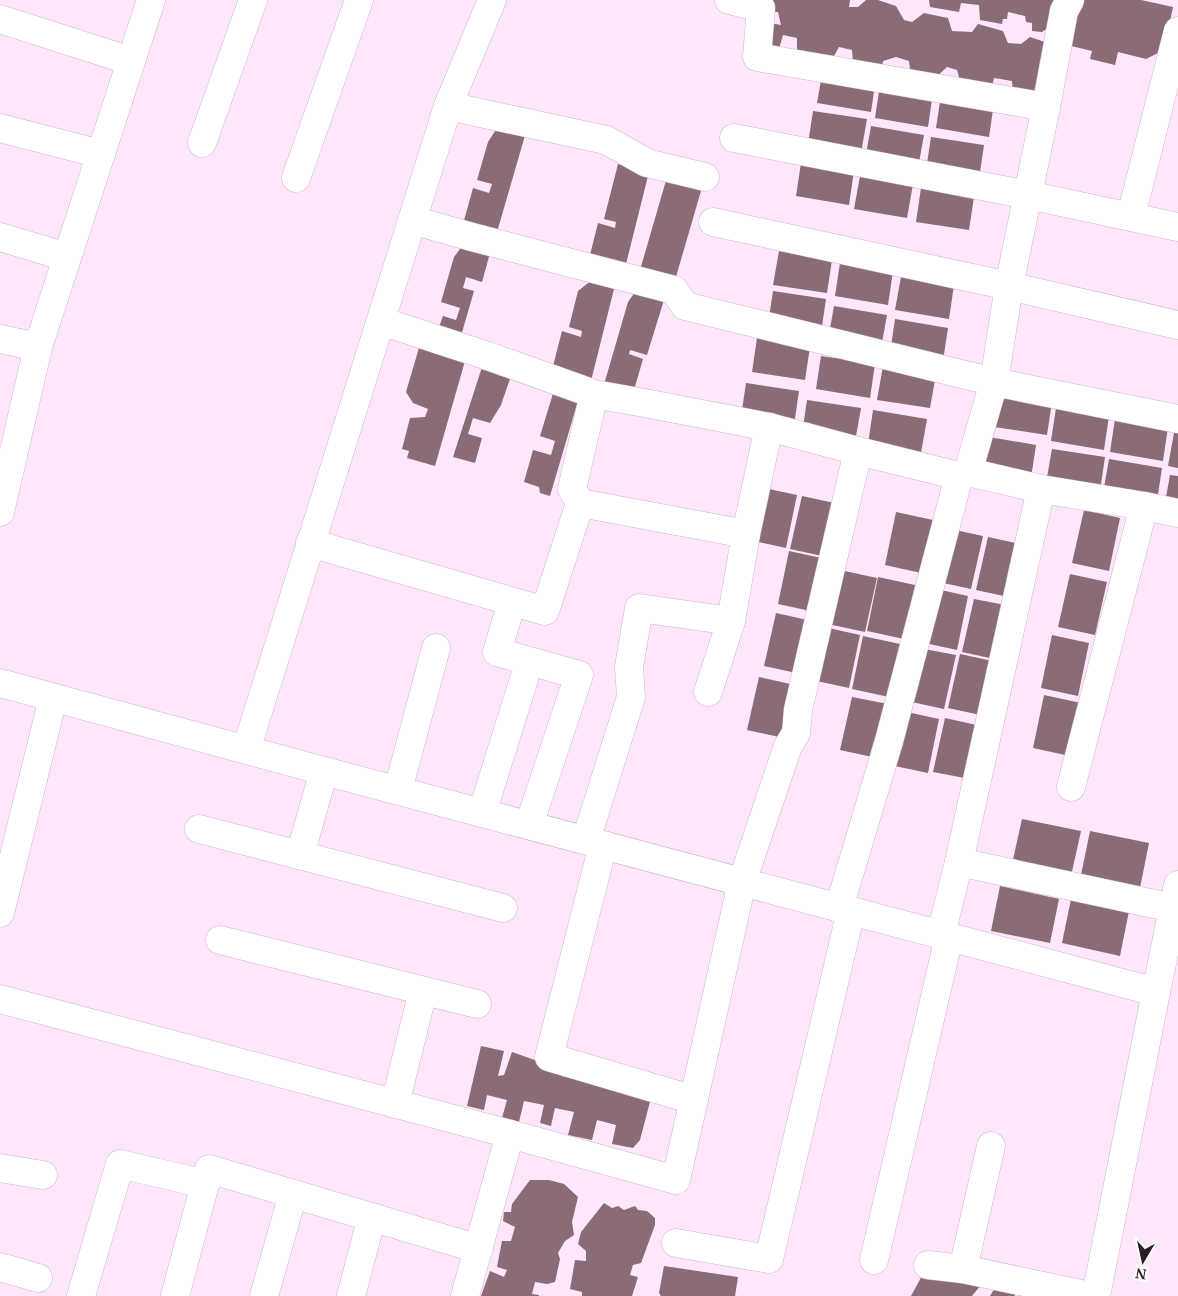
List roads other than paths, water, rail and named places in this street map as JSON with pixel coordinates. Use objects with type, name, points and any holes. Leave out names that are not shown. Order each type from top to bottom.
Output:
[{"type":"street","points":[[0,512],[38,346],[151,0]]},
{"type":"street","points":[[202,143],[253,0]]},
{"type":"street","points":[[296,178],[359,0]]},
{"type":"street","points":[[246,750],[448,106],[492,0]]},
{"type":"street","points":[[729,0],[761,8],[757,57],[1046,107]]},
{"type":"street","points":[[676,1243],[769,1259],[845,909],[889,741],[964,474],[994,382],[1009,286],[1064,10],[1070,0]]},
{"type":"street","points":[[0,19],[131,61]]},
{"type":"street","points":[[1131,216],[1168,116],[1178,31]]},
{"type":"street","points":[[448,106],[606,140],[647,164],[705,177]]},
{"type":"street","points":[[0,128],[101,154]]},
{"type":"street","points":[[734,138],[1028,195],[1178,227]]},
{"type":"street","points":[[412,220],[674,290],[685,306],[994,382],[1178,420]]},
{"type":"street","points":[[713,222],[1009,286],[1178,325]]},
{"type":"street","points":[[0,237],[67,257]]},
{"type":"street","points":[[380,321],[485,355],[594,394],[769,427],[858,451],[964,474],[1178,513]]},
{"type":"street","points":[[0,339],[38,346]]},
{"type":"street","points":[[310,543],[442,570],[512,602],[545,611],[580,503],[572,489],[594,394]]},
{"type":"street","points":[[708,692],[730,621],[769,427]]},
{"type":"street","points":[[0,999],[510,1134],[676,1180],[742,882],[788,746],[796,733],[800,700],[858,451]]},
{"type":"street","points":[[874,1260],[1041,489]]},
{"type":"street","points":[[580,503],[746,534]]},
{"type":"street","points":[[1071,787],[1144,506]]},
{"type":"street","points":[[512,602],[497,652],[579,674],[528,825]]},
{"type":"street","points":[[694,1100],[549,1057],[595,843],[631,697],[629,667],[639,608],[730,621]]},
{"type":"street","points":[[398,790],[436,648]]},
{"type":"street","points":[[482,813],[524,679]]},
{"type":"street","points":[[0,683],[1156,992]]},
{"type":"street","points":[[0,912],[53,698]]},
{"type":"street","points":[[300,855],[324,771]]},
{"type":"street","points":[[199,829],[503,908]]},
{"type":"street","points":[[960,862],[1176,897],[1096,1296]]},
{"type":"street","points":[[220,940],[477,1004]]},
{"type":"street","points":[[395,1104],[423,991]]},
{"type":"street","points":[[465,1296],[510,1134]]},
{"type":"street","points":[[963,1269],[990,1146]]},
{"type":"street","points":[[81,1296],[120,1164],[205,1184]]},
{"type":"street","points":[[0,1168],[42,1176]]},
{"type":"street","points":[[174,1296],[209,1169],[479,1249]]},
{"type":"street","points":[[264,1296],[293,1194]]},
{"type":"street","points":[[351,1296],[372,1217]]},
{"type":"street","points":[[928,1265],[963,1269],[1090,1296]]},
{"type":"street","points":[[0,1267],[38,1278]]}]
